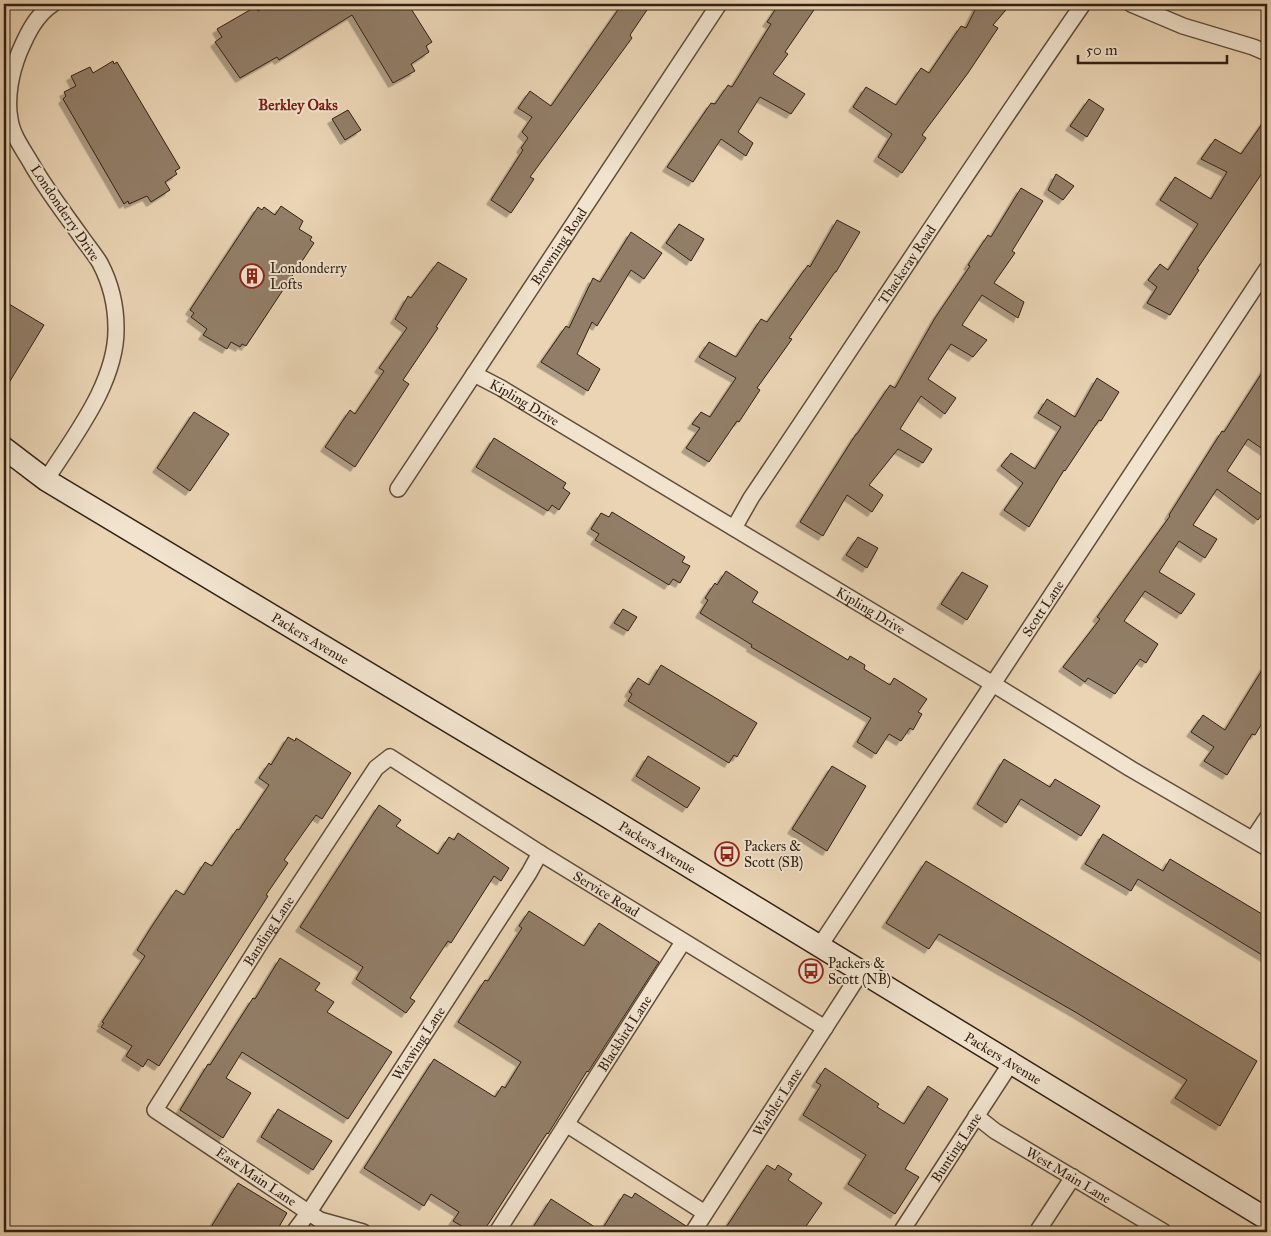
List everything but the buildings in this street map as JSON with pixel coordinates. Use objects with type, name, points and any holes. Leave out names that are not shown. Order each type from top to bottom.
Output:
[{"type":"main road","name":"Packers Avenue","points":[[4,448],[46,480],[593,808],[1267,1219]]},
{"type":"main road","name":"Packers Avenue","points":[[4,464],[46,480]]},
{"type":"street","name":"Londonderry Drive","points":[[46,480],[78,430],[109,371],[115,349],[116,329],[107,278],[99,262],[39,178],[17,140],[10,120],[10,91],[15,64],[25,38],[38,17],[43,10],[53,4]]},
{"type":"street","name":"Browning Road","points":[[398,489],[719,4]]},
{"type":"street","name":"Thackeray Road","points":[[734,528],[751,498],[1082,4]]},
{"type":"street","points":[[1132,4],[1183,26],[1267,53]]},
{"type":"street","name":"Scott Lane","points":[[819,947],[1267,268]]},
{"type":"street","name":"Kipling Drive","points":[[474,374],[501,388],[734,528],[1131,769],[1267,848]]},
{"type":"street","name":"Service Road","points":[[390,757],[540,853],[825,1028]]},
{"type":"street","name":"Banding Lane","points":[[155,1110],[261,942],[376,768],[390,757]]},
{"type":"street","points":[[1253,840],[1267,818]]},
{"type":"street","name":"Waxwing Lane","points":[[294,1232],[309,1212],[529,873],[540,853]]},
{"type":"street","name":"Blackbird Lane","points":[[497,1232],[683,942]]},
{"type":"street","name":"Warbler Lane","points":[[692,1232],[861,972]]},
{"type":"street","name":"Bunting Lane","points":[[901,1232],[1011,1063]]},
{"type":"street","name":"East Main Lane","points":[[155,1110],[320,1220],[363,1232]]},
{"type":"street","name":"West Main Lane","points":[[976,1116],[995,1131],[1164,1232]]},
{"type":"street","points":[[566,1124],[705,1213]]},
{"type":"street","points":[[1037,1232],[1073,1177]]},
{"type":"place","name":"Londonderry Lofts","points":[[252,276]]},
{"type":"place","name":"Packers & Scott (SB)","points":[[727,854]]},
{"type":"place","name":"Packers & Scott (NB)","points":[[811,971]]},
{"type":"district","name":"Berkley Oaks","points":[[298,105]]}]
